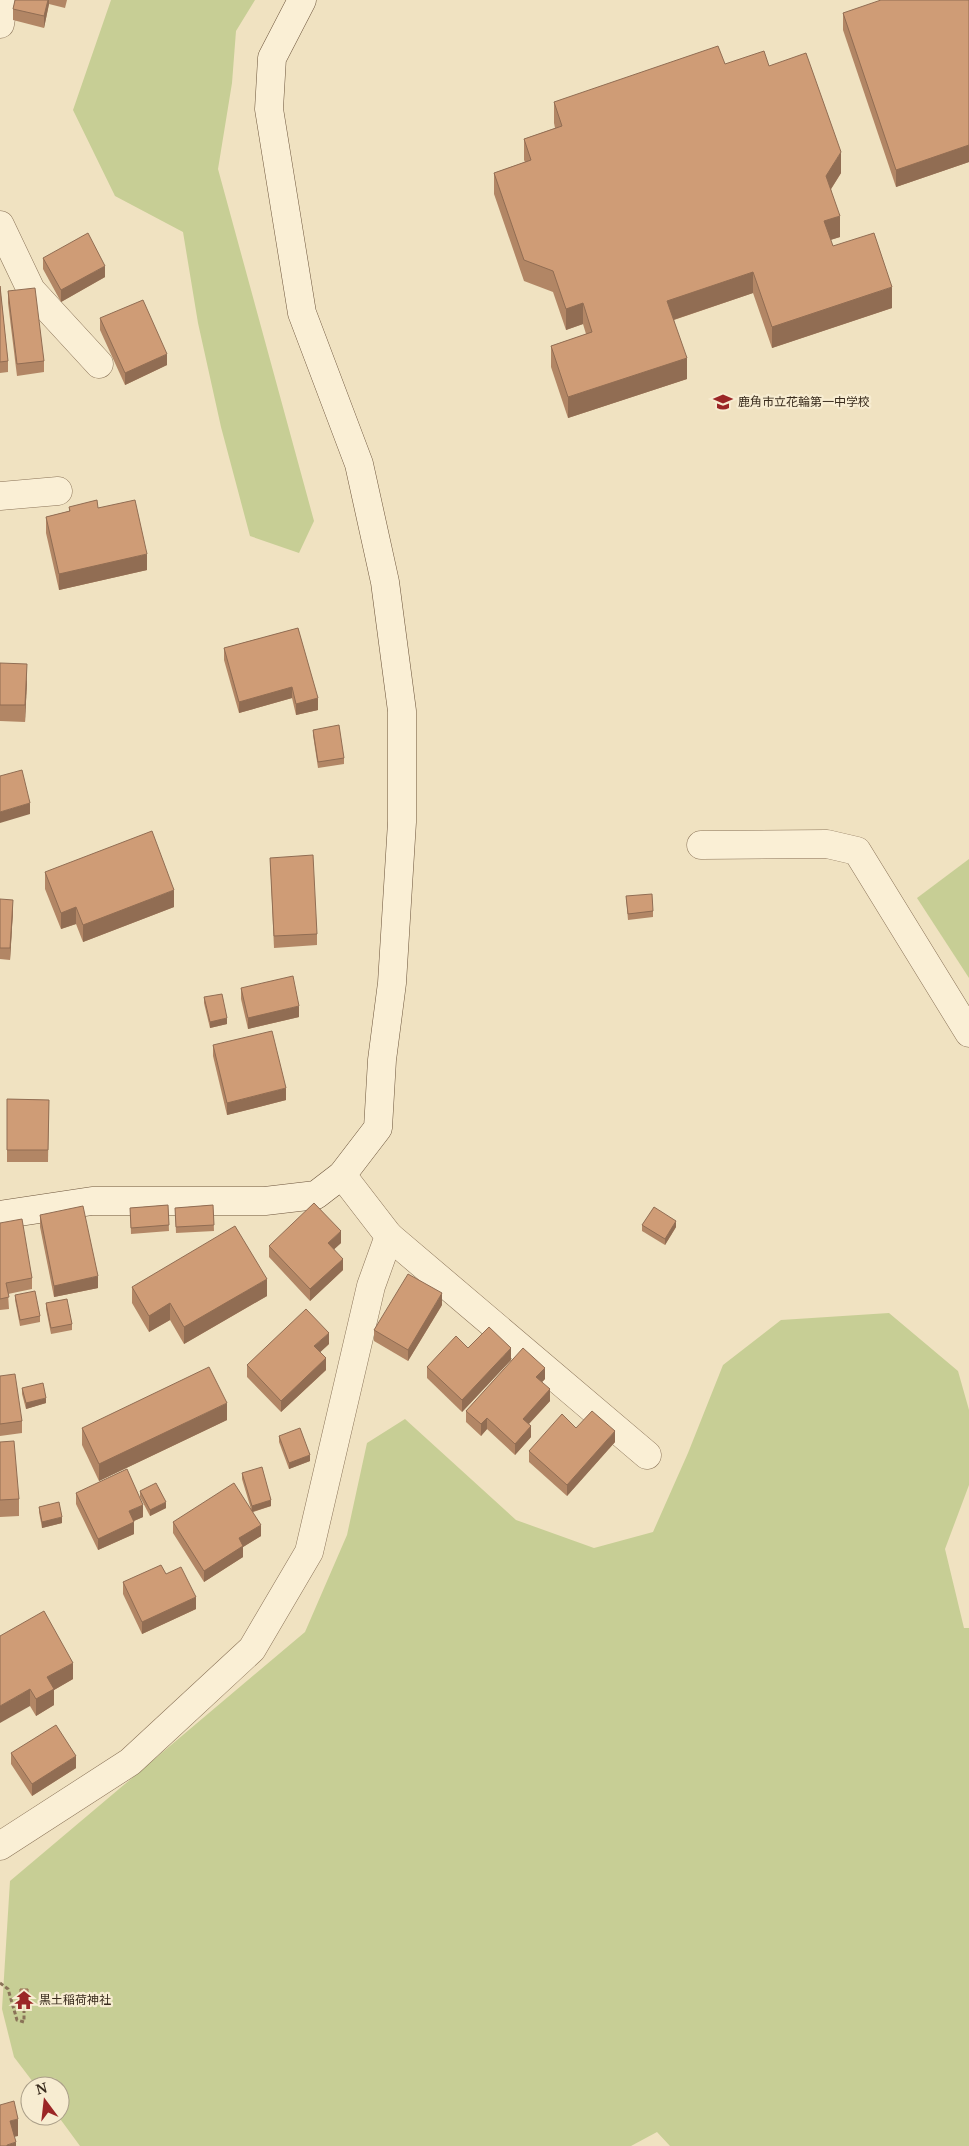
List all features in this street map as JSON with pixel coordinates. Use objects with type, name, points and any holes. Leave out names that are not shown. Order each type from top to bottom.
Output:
[{"type":"street","points":[[0,24],[4,0]]},
{"type":"street","points":[[0,1215],[92,1201],[265,1202],[316,1195],[342,1175],[378,1128],[382,1060],[392,983],[402,822],[402,711],[385,582],[359,464],[302,313],[269,109],[272,58],[302,0]]},
{"type":"street","points":[[0,225],[31,290],[99,364]]},
{"type":"street","points":[[0,496],[58,491]]},
{"type":"street","points":[[701,845],[827,844],[857,851],[969,1034]]},
{"type":"street","points":[[342,1175],[389,1236],[647,1455]]},
{"type":"street","points":[[0,1846],[130,1762],[252,1650],[309,1552],[371,1286],[389,1236]]},
{"type":"path","points":[[0,1983],[8,1989],[17,2020],[24,2022],[24,2011]]},
{"type":"green space","points":[[111,0],[255,0],[236,31],[232,83],[218,169],[314,521],[299,553],[250,536],[221,427],[198,323],[183,232],[115,196],[73,110]]},
{"type":"green space","points":[[969,859],[969,978],[917,898]]},
{"type":"green space","points":[[889,1313],[958,1371],[969,1410],[969,1485],[945,1549],[964,1628],[969,1628],[969,2146],[670,2146],[657,2132],[631,2146],[80,2146],[65,2126],[70,2126],[70,2076],[28,2076],[14,2057],[2,2009],[10,1881],[305,1632],[347,1535],[367,1443],[405,1419],[516,1520],[594,1548],[653,1532],[688,1453],[723,1365],[781,1320]]},
{"type":"building","points":[[15,0],[48,0],[44,16],[13,9]]},
{"type":"building","points":[[881,0],[969,0],[969,145],[896,170],[843,13]]},
{"type":"building","points":[[718,46],[725,64],[764,51],[769,66],[806,53],[841,152],[826,176],[840,216],[824,221],[833,246],[874,233],[892,287],[772,327],[753,272],[667,301],[687,358],[568,397],[551,346],[592,332],[583,303],[566,309],[553,271],[524,260],[494,173],[531,160],[524,139],[562,126],[554,102]]},
{"type":"building","points":[[88,233],[105,266],[61,290],[43,258]]},
{"type":"building","points":[[0,286],[8,361],[0,362]]},
{"type":"building","points":[[35,288],[44,361],[17,364],[8,291]]},
{"type":"building","points":[[143,300],[167,354],[125,373],[100,318]]},
{"type":"building","points":[[97,500],[98,508],[135,500],[147,554],[59,574],[46,517],[70,511],[69,507]]},
{"type":"building","points":[[298,628],[318,698],[296,704],[292,687],[239,702],[224,648]]},
{"type":"building","points":[[0,663],[27,664],[25,705],[0,705]]},
{"type":"building","points":[[339,725],[344,758],[318,762],[313,730]]},
{"type":"building","points":[[22,770],[30,803],[0,812],[0,776]]},
{"type":"building","points":[[152,831],[174,890],[83,925],[76,907],[61,913],[45,872]]},
{"type":"building","points":[[313,855],[317,934],[274,936],[270,858]]},
{"type":"building","points":[[652,894],[653,911],[628,914],[626,896]]},
{"type":"building","points":[[0,899],[13,900],[10,948],[0,948]]},
{"type":"building","points":[[293,976],[299,1006],[248,1018],[241,988]]},
{"type":"building","points":[[222,994],[227,1018],[210,1022],[204,997]]},
{"type":"building","points":[[272,1031],[286,1088],[227,1103],[213,1045]]},
{"type":"building","points":[[7,1099],[49,1100],[48,1150],[7,1150]]},
{"type":"building","points":[[314,1203],[341,1231],[328,1243],[343,1259],[310,1289],[269,1246]]},
{"type":"building","points":[[168,1205],[169,1225],[131,1228],[130,1208]]},
{"type":"building","points":[[213,1205],[214,1225],[176,1227],[175,1208]]},
{"type":"building","points":[[83,1206],[98,1276],[54,1286],[40,1215]]},
{"type":"building","points":[[654,1207],[676,1221],[665,1239],[642,1225]]},
{"type":"building","points":[[22,1219],[32,1278],[6,1283],[9,1297],[0,1299],[0,1223]]},
{"type":"building","points":[[235,1226],[267,1279],[184,1327],[170,1303],[149,1316],[132,1287]]},
{"type":"building","points":[[408,1274],[442,1293],[408,1350],[374,1330]]},
{"type":"building","points":[[35,1291],[40,1316],[20,1320],[15,1295]]},
{"type":"building","points":[[67,1299],[72,1324],[51,1328],[46,1303]]},
{"type":"building","points":[[306,1309],[329,1333],[314,1346],[326,1358],[281,1401],[247,1365]]},
{"type":"building","points":[[489,1327],[511,1348],[462,1400],[427,1367],[456,1336],[468,1348]]},
{"type":"building","points":[[523,1348],[545,1368],[536,1377],[550,1389],[523,1419],[531,1426],[515,1444],[487,1418],[481,1424],[466,1411]]},
{"type":"building","points":[[209,1367],[227,1403],[99,1464],[82,1428]]},
{"type":"building","points":[[15,1374],[22,1421],[0,1424],[0,1376]]},
{"type":"building","points":[[43,1383],[46,1398],[26,1403],[22,1388]]},
{"type":"building","points":[[592,1411],[615,1431],[567,1485],[529,1451],[562,1414],[576,1428]]},
{"type":"building","points":[[300,1428],[310,1455],[289,1463],[279,1436]]},
{"type":"building","points":[[14,1441],[19,1499],[0,1500],[0,1442]]},
{"type":"building","points":[[262,1467],[271,1500],[252,1506],[242,1473]]},
{"type":"building","points":[[127,1469],[143,1505],[129,1511],[134,1522],[98,1539],[76,1493]]},
{"type":"building","points":[[156,1483],[166,1502],[150,1510],[140,1491]]},
{"type":"building","points":[[234,1483],[261,1525],[239,1538],[243,1546],[204,1571],[173,1522]]},
{"type":"building","points":[[59,1502],[62,1517],[42,1522],[39,1507]]},
{"type":"building","points":[[161,1565],[166,1574],[181,1567],[196,1597],[142,1622],[123,1582]]},
{"type":"building","points":[[44,1611],[73,1663],[47,1677],[54,1689],[36,1699],[30,1689],[0,1706],[0,1636]]},
{"type":"building","points":[[56,1725],[76,1756],[32,1784],[11,1753]]},
{"type":"building","points":[[20,1989],[28,1989],[28,1999],[20,1998]]},
{"type":"building","points":[[14,2101],[18,2119],[10,2121],[16,2142],[7,2146],[0,2146],[0,2105]]},
{"type":"place","name":"鹿角市立花輪第一中学校","points":[[723,402]]},
{"type":"place","name":"黒土稲荷神社","points":[[24,2000]]}]
